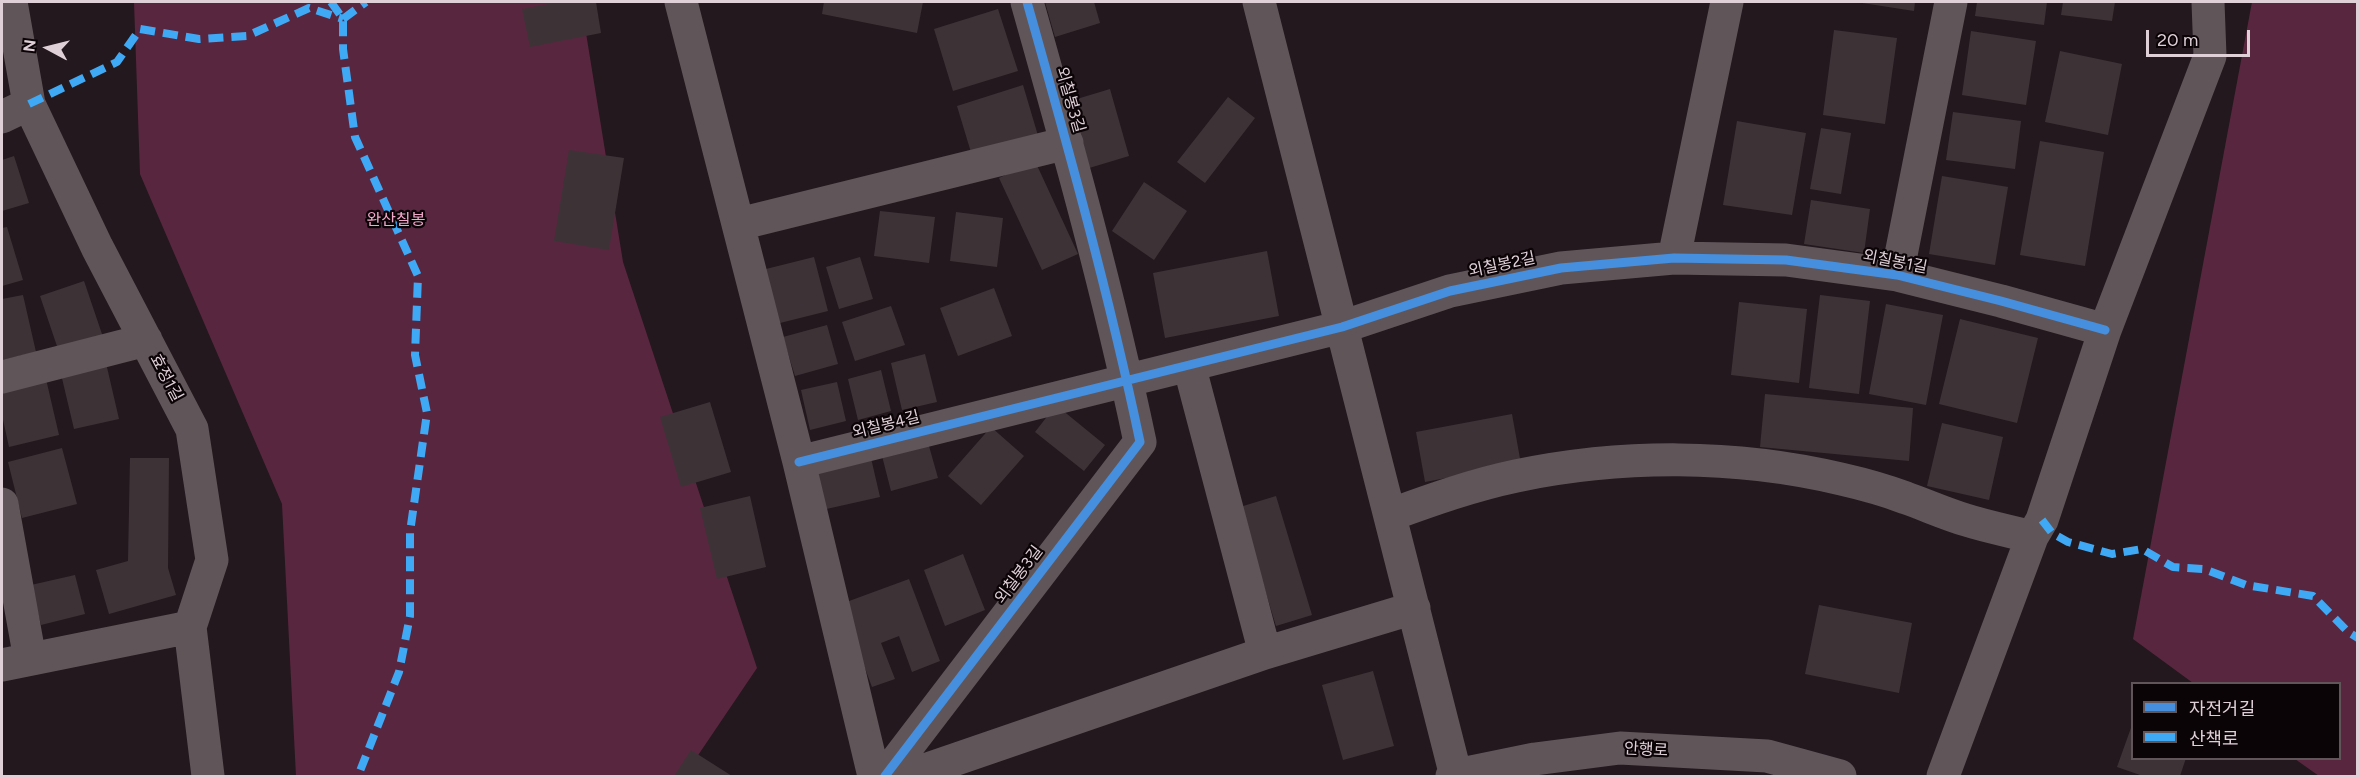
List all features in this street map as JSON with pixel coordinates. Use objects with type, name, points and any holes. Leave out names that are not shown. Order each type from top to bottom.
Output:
[{"type":"street","name":"효정1길","points":[[11,2],[15,111],[97,247],[192,429],[212,560],[190,627],[208,777]]},
{"type":"street","points":[[681,2],[740,224],[874,777]]},
{"type":"street","name":"외칠봉3길","points":[[885,777],[1140,442],[1127,381],[1066,143],[1027,2]]},
{"type":"street","points":[[1259,2],[1455,776]]},
{"type":"street","points":[[1674,258],[1726,2]]},
{"type":"street","name":"외칠봉1길","points":[[1897,275],[1951,2]]},
{"type":"street","points":[[1943,777],[2032,537],[2042,520],[2105,330],[2210,56],[2208,2]]},
{"type":"street","name":"외칠봉3길","points":[[740,224],[1066,143]]},
{"type":"street","name":"외칠봉2길","points":[[1127,381],[1342,327],[1450,291],[1550,270],[1674,258]]},
{"type":"street","name":"외칠봉1길","points":[[1674,258],[1786,260],[1897,275],[2105,330]]},
{"type":"street","points":[[2,377],[146,340]]},
{"type":"street","points":[[1189,365],[1265,653]]},
{"type":"street","name":"외칠봉4길","points":[[799,462],[1127,381]]},
{"type":"street","points":[[1390,515],[1452,492],[1581,465],[1646,460],[1711,461],[1755,465],[1841,479],[1904,497],[1965,520],[2032,537]]},
{"type":"street","points":[[2,504],[16,662],[190,627]]},
{"type":"street","points":[[907,777],[1265,653],[1414,608]]},
{"type":"street","name":"안행로","points":[[1455,776],[1535,759],[1620,748],[1767,756],[1840,777]]},
{"type":"green space","name":"완산칠봉","points":[[134,2],[581,2],[623,262],[757,668],[684,776],[296,776],[282,504],[140,174]]},
{"type":"green space","points":[[2252,2],[2357,2],[2357,776],[2319,776],[2296,760],[2341,760],[2341,682],[2192,682],[2133,639]]},
{"type":"building","points":[[560,2],[596,2],[601,33],[530,47],[522,9]]},
{"type":"building","points":[[824,2],[923,2],[917,33],[822,14]]},
{"type":"building","points":[[1045,2],[1094,2],[1100,23],[1055,37]]},
{"type":"building","points":[[1856,2],[1915,2],[1914,11]]},
{"type":"building","points":[[1977,2],[2047,2],[2044,25],[1975,16]]},
{"type":"building","points":[[2063,2],[2115,2],[2112,21],[2061,15]]},
{"type":"building","points":[[998,9],[1018,71],[953,91],[934,29]]},
{"type":"building","points":[[1834,30],[1897,38],[1885,124],[1823,115]]},
{"type":"building","points":[[1971,31],[2036,41],[2026,105],[1962,95]]},
{"type":"building","points":[[2060,51],[2122,64],[2108,135],[2045,122]]},
{"type":"building","points":[[1023,85],[1039,139],[973,159],[957,106]]},
{"type":"building","points":[[1110,89],[1129,156],[1086,169],[1067,102]]},
{"type":"building","points":[[1228,97],[1255,118],[1205,183],[1177,162]]},
{"type":"building","points":[[1953,112],[2021,121],[2015,169],[1946,160]]},
{"type":"building","points":[[1737,121],[1806,133],[1792,215],[1723,205]]},
{"type":"building","points":[[1821,128],[1851,133],[1841,194],[1810,189]]},
{"type":"building","points":[[2040,141],[2104,152],[2085,266],[2020,255]]},
{"type":"building","points":[[569,150],[624,158],[609,250],[554,241]]},
{"type":"building","points":[[14,156],[29,203],[2,211],[2,160]]},
{"type":"building","points":[[1035,161],[1078,254],[1042,270],[999,178]]},
{"type":"building","points":[[1942,176],[2008,187],[1995,265],[1929,254]]},
{"type":"building","points":[[1144,182],[1187,211],[1154,260],[1112,231]]},
{"type":"building","points":[[1811,200],[1870,209],[1864,253],[1804,244]]},
{"type":"building","points":[[880,211],[935,217],[929,263],[874,256]]},
{"type":"building","points":[[956,212],[1003,218],[997,267],[950,261]]},
{"type":"building","points":[[7,227],[23,280],[2,286],[2,228]]},
{"type":"building","points":[[1267,251],[1279,316],[1165,338],[1153,273]]},
{"type":"building","points":[[814,257],[828,311],[776,324],[762,270]]},
{"type":"building","points":[[860,257],[873,299],[839,309],[826,267]]},
{"type":"building","points":[[84,281],[103,337],[59,352],[40,296]]},
{"type":"building","points":[[994,288],[1012,336],[958,356],[940,308]]},
{"type":"building","points":[[23,295],[36,352],[2,360],[2,299]]},
{"type":"building","points":[[1820,295],[1870,301],[1859,394],[1809,388]]},
{"type":"building","points":[[1739,302],[1807,309],[1799,383],[1731,375]]},
{"type":"building","points":[[1886,304],[1943,315],[1926,405],[1869,394]]},
{"type":"building","points":[[891,306],[905,345],[855,361],[842,322]]},
{"type":"building","points":[[1960,319],[2038,338],[2017,423],[1939,404]]},
{"type":"building","points":[[827,325],[838,364],[795,376],[783,337]]},
{"type":"building","points":[[925,354],[937,402],[902,410],[891,363]]},
{"type":"building","points":[[106,363],[119,419],[74,429],[61,374]]},
{"type":"building","points":[[881,370],[891,411],[858,420],[848,379]]},
{"type":"building","points":[[46,379],[59,435],[9,447],[2,415],[2,390]]},
{"type":"building","points":[[837,382],[846,421],[810,430],[801,390]]},
{"type":"building","points":[[1765,394],[1913,408],[1909,461],[1760,447]]},
{"type":"building","points":[[710,402],[731,472],[681,487],[660,417]]},
{"type":"building","points":[[1056,405],[1105,445],[1084,471],[1035,432]]},
{"type":"building","points":[[1512,414],[1521,464],[1425,482],[1416,432]]},
{"type":"building","points":[[1942,423],[2003,437],[1989,500],[1927,486]]},
{"type":"building","points":[[991,427],[1024,456],[981,505],[948,476]]},
{"type":"building","points":[[927,439],[938,478],[891,491],[881,452]]},
{"type":"building","points":[[62,448],[77,504],[22,518],[8,462]]},
{"type":"building","points":[[130,458],[169,458],[168,568],[176,595],[109,614],[96,570],[128,561]]},
{"type":"building","points":[[871,458],[880,497],[822,510],[814,471]]},
{"type":"building","points":[[750,496],[766,567],[717,579],[700,508]]},
{"type":"building","points":[[1276,496],[1312,615],[1276,626],[1240,507]]},
{"type":"building","points":[[963,554],[985,610],[945,626],[924,570]]},
{"type":"building","points":[[75,575],[85,614],[41,625],[31,585]]},
{"type":"building","points":[[909,579],[940,661],[912,672],[899,636],[881,643],[895,679],[872,687],[841,604]]},
{"type":"building","points":[[1819,605],[1912,623],[1899,693],[1805,674]]},
{"type":"building","points":[[1373,671],[1394,746],[1343,760],[1322,685]]},
{"type":"building","points":[[2131,728],[2131,760],[2185,760],[2180,776],[2143,776],[2117,767]]},
{"type":"building","points":[[691,750],[732,776],[674,776]]},
{"type":"marked path","points":[[331,2],[343,19],[343,49],[355,137],[418,276],[415,355],[427,413],[410,532],[410,616],[399,672],[358,776]]},
{"type":"marked path","points":[[343,19],[366,2]]},
{"type":"marked path","points":[[29,104],[117,62],[140,29],[199,39],[247,36],[309,8],[343,19]]},
{"type":"marked path","points":[[2042,520],[2052,533],[2068,542],[2112,554],[2142,549],[2173,567],[2204,569],[2246,585],[2313,596],[2348,632],[2358,638]]},
{"type":"cycle path","points":[[885,776],[1140,442],[1073,166],[1027,2]]},
{"type":"cycle path","points":[[799,462],[1342,327],[1450,291],[1561,268],[1674,258],[1786,260],[1897,275],[2105,330]]}]
